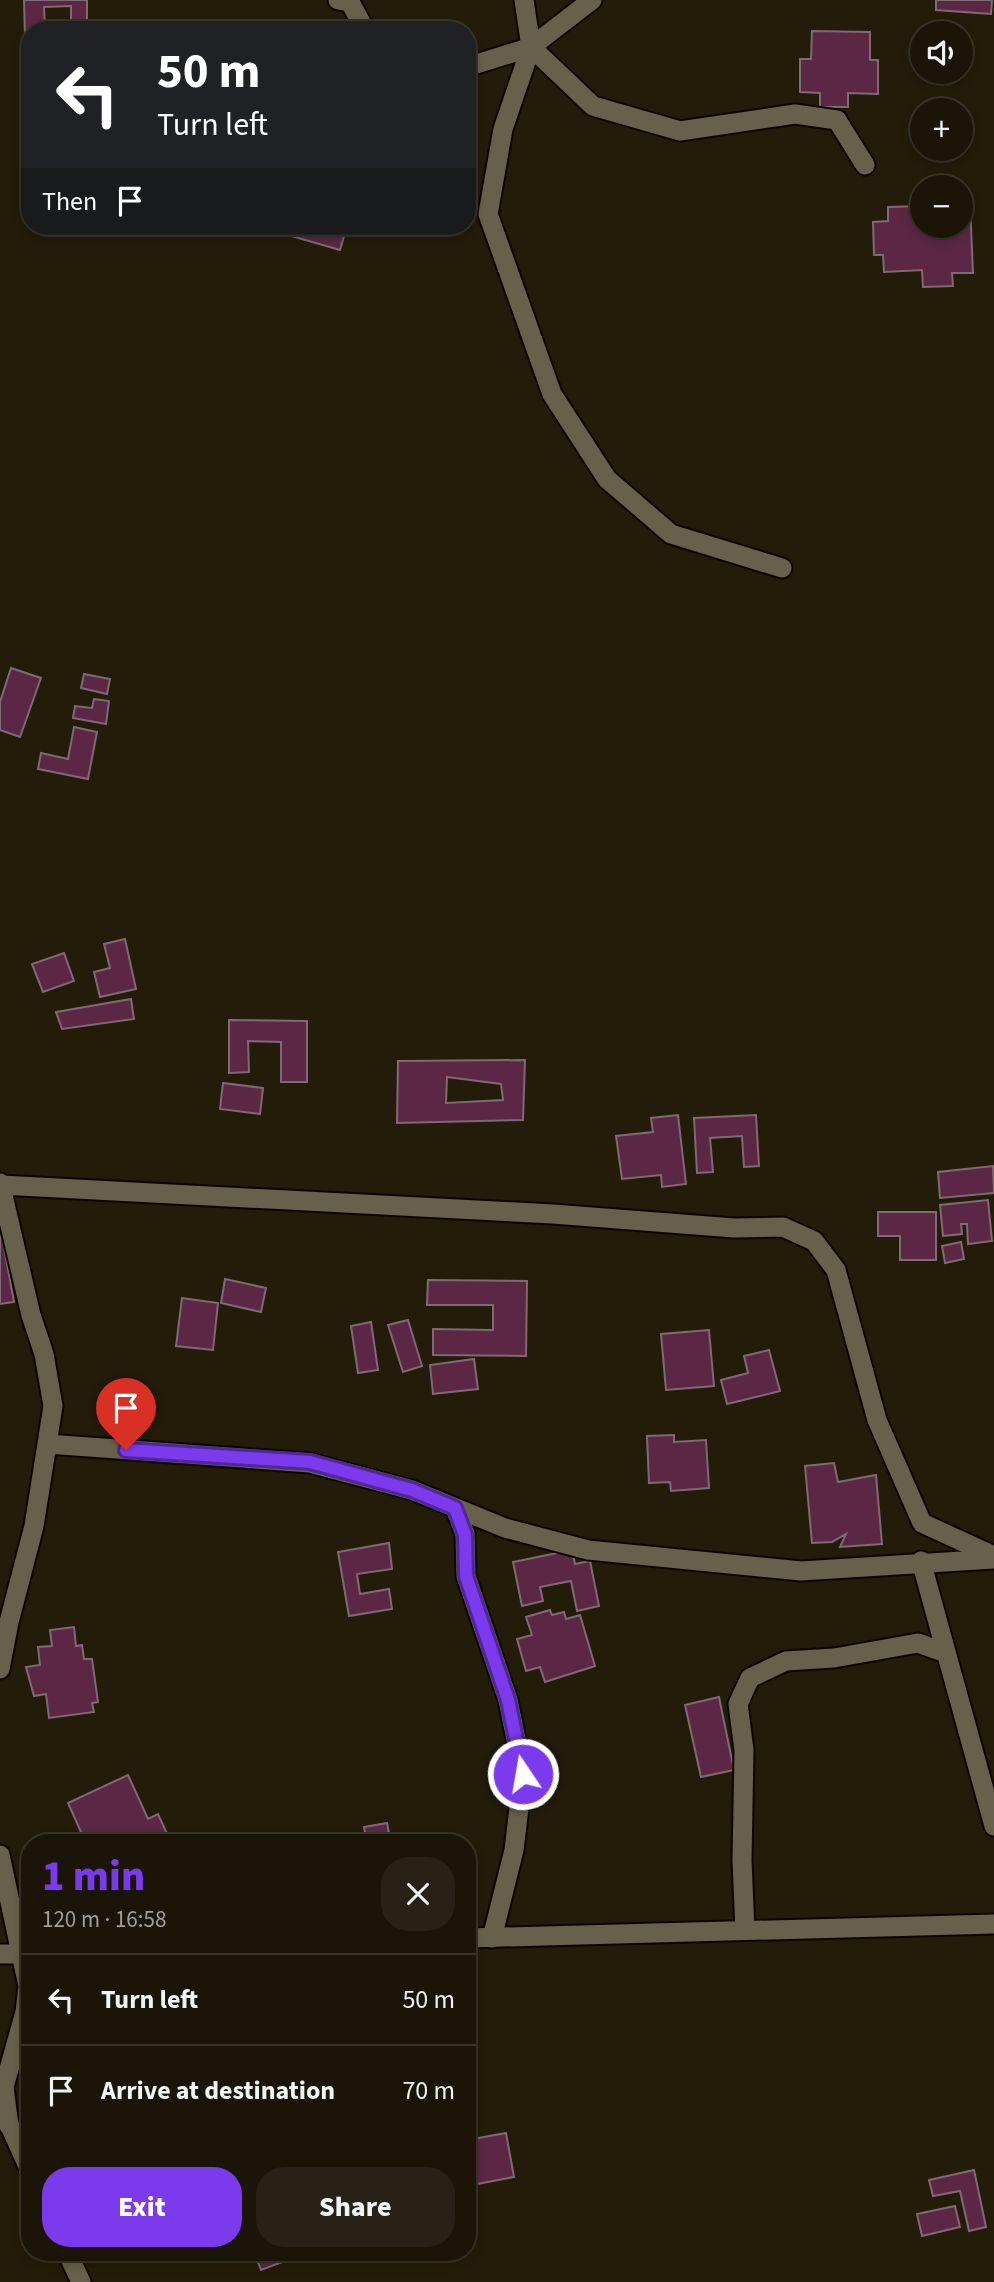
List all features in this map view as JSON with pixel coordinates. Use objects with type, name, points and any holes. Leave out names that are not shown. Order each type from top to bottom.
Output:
[{"type":"street","points":[[338,0],[350,2],[360,21]]},
{"type":"street","points":[[524,0],[531,47],[503,129],[488,214],[552,394],[607,479],[671,534],[782,568]]},
{"type":"street","points":[[476,64],[531,47],[592,0]]},
{"type":"street","points":[[531,47],[593,106],[680,131],[795,114],[836,120],[864,166]]},
{"type":"street","points":[[0,1669],[9,1622],[34,1526],[54,1406],[44,1354],[31,1315],[0,1184],[553,1214],[734,1227],[783,1227],[814,1241],[836,1270],[877,1420],[922,1523],[994,1557]]},
{"type":"street","points":[[47,1444],[310,1462],[412,1490],[505,1528],[588,1550],[802,1572],[994,1557]]},
{"type":"street","points":[[455,1508],[465,1535],[466,1576],[508,1700],[523,1774],[514,1850],[492,1938]]},
{"type":"street","points":[[920,1561],[994,1826]]},
{"type":"street","points":[[746,1930],[742,1861],[744,1751],[738,1704],[750,1678],[786,1661],[834,1658],[918,1643],[946,1653]]},
{"type":"street","points":[[0,1855],[21,1938]]},
{"type":"street","points":[[476,1938],[994,1924]]},
{"type":"street","points":[[0,1954],[21,1954]]},
{"type":"street","points":[[9,2126],[5,2087],[21,2027]]},
{"type":"street","points":[[0,2100],[21,2152]]},
{"type":"street","points":[[71,2261],[81,2282]]},
{"type":"building","points":[[24,0],[87,0],[87,21],[71,21],[71,6],[44,7],[45,21],[25,21]]},
{"type":"building","points":[[936,0],[992,0],[991,14],[936,10]]},
{"type":"building","points":[[812,31],[870,32],[870,60],[878,60],[878,94],[848,93],[848,107],[820,107],[820,93],[800,92],[800,59],[811,59]]},
{"type":"building","points":[[910,206],[910,238],[971,238],[973,273],[952,273],[953,286],[923,287],[922,270],[884,272],[883,255],[874,255],[873,222],[888,221],[888,207]]},
{"type":"building","points":[[288,235],[344,235],[340,250]]},
{"type":"building","points":[[11,668],[41,678],[20,737],[0,730],[0,702]]},
{"type":"building","points":[[84,674],[110,679],[107,694],[81,688]]},
{"type":"building","points":[[94,699],[109,701],[106,724],[73,718],[75,706],[92,708]]},
{"type":"building","points":[[74,727],[97,732],[88,779],[38,769],[41,753],[68,759]]},
{"type":"building","points":[[125,939],[136,989],[100,997],[94,972],[110,968],[104,944]]},
{"type":"building","points":[[64,953],[74,981],[43,992],[32,964]]},
{"type":"building","points":[[131,999],[134,1019],[62,1029],[56,1012]]},
{"type":"building","points":[[229,1020],[307,1021],[307,1082],[281,1082],[281,1042],[248,1041],[249,1072],[229,1073]]},
{"type":"building","points":[[525,1060],[523,1120],[397,1123],[398,1061]],"holes":[[[447,1077],[501,1084],[503,1100],[446,1103]]]},
{"type":"building","points":[[223,1083],[263,1088],[260,1114],[220,1109]]},
{"type":"building","points":[[678,1115],[686,1184],[662,1187],[661,1175],[622,1179],[616,1136],[653,1132],[651,1118]]},
{"type":"building","points":[[756,1115],[759,1166],[744,1167],[742,1136],[710,1138],[713,1172],[697,1173],[694,1118]]},
{"type":"building","points":[[993,1166],[994,1193],[940,1198],[938,1172]]},
{"type":"building","points":[[988,1200],[992,1241],[968,1244],[967,1224],[961,1224],[962,1234],[943,1236],[940,1205]]},
{"type":"building","points":[[878,1212],[936,1212],[936,1260],[900,1260],[900,1236],[878,1236]]},
{"type":"building","points":[[0,1225],[14,1302],[0,1304]]},
{"type":"building","points":[[961,1242],[964,1259],[945,1263],[942,1246]]},
{"type":"building","points":[[225,1279],[266,1288],[261,1312],[221,1303]]},
{"type":"building","points":[[428,1280],[527,1281],[526,1356],[433,1355],[433,1329],[493,1330],[493,1305],[427,1305]]},
{"type":"building","points":[[182,1298],[218,1303],[213,1350],[176,1346]]},
{"type":"building","points":[[408,1320],[422,1366],[403,1372],[388,1325]]},
{"type":"building","points":[[371,1322],[378,1370],[358,1373],[351,1326]]},
{"type":"building","points":[[709,1330],[714,1386],[666,1390],[661,1334]]},
{"type":"building","points":[[769,1350],[780,1391],[727,1404],[721,1380],[748,1373],[744,1356]]},
{"type":"building","points":[[474,1359],[478,1389],[433,1394],[430,1365]]},
{"type":"building","points":[[674,1435],[674,1442],[706,1440],[709,1488],[671,1491],[670,1482],[649,1483],[647,1436]]},
{"type":"building","points":[[834,1463],[838,1482],[876,1475],[882,1544],[840,1547],[846,1534],[832,1542],[812,1543],[805,1466]]},
{"type":"building","points":[[389,1543],[392,1569],[357,1574],[360,1594],[389,1589],[392,1609],[349,1616],[338,1552]]},
{"type":"building","points":[[572,1550],[575,1564],[590,1561],[599,1606],[577,1611],[571,1581],[540,1587],[543,1601],[522,1606],[513,1562]]},
{"type":"building","points":[[550,1610],[552,1615],[564,1612],[566,1619],[580,1615],[595,1666],[545,1682],[540,1667],[526,1671],[517,1639],[532,1635],[526,1617]]},
{"type":"building","points":[[74,1627],[76,1646],[82,1645],[84,1659],[92,1659],[98,1702],[92,1703],[94,1712],[49,1718],[46,1694],[34,1696],[26,1667],[40,1665],[38,1647],[52,1646],[50,1630]]},
{"type":"building","points":[[719,1697],[734,1770],[701,1777],[685,1705]]},
{"type":"building","points":[[128,1775],[148,1819],[158,1814],[167,1834],[82,1834],[68,1803]]},
{"type":"building","points":[[387,1823],[389,1834],[365,1834],[364,1827]]},
{"type":"building","points":[[506,2133],[514,2177],[476,2184],[476,2138]]},
{"type":"building","points":[[974,2170],[986,2227],[969,2231],[960,2191],[933,2196],[929,2180]]},
{"type":"building","points":[[955,2206],[960,2227],[922,2236],[917,2214]]},
{"type":"building","points":[[258,2261],[285,2261],[261,2270]]},
{"type":"route","points":[[126,1450],[310,1462],[412,1490],[455,1508],[465,1535],[466,1576],[508,1700],[523,1774]]}]
